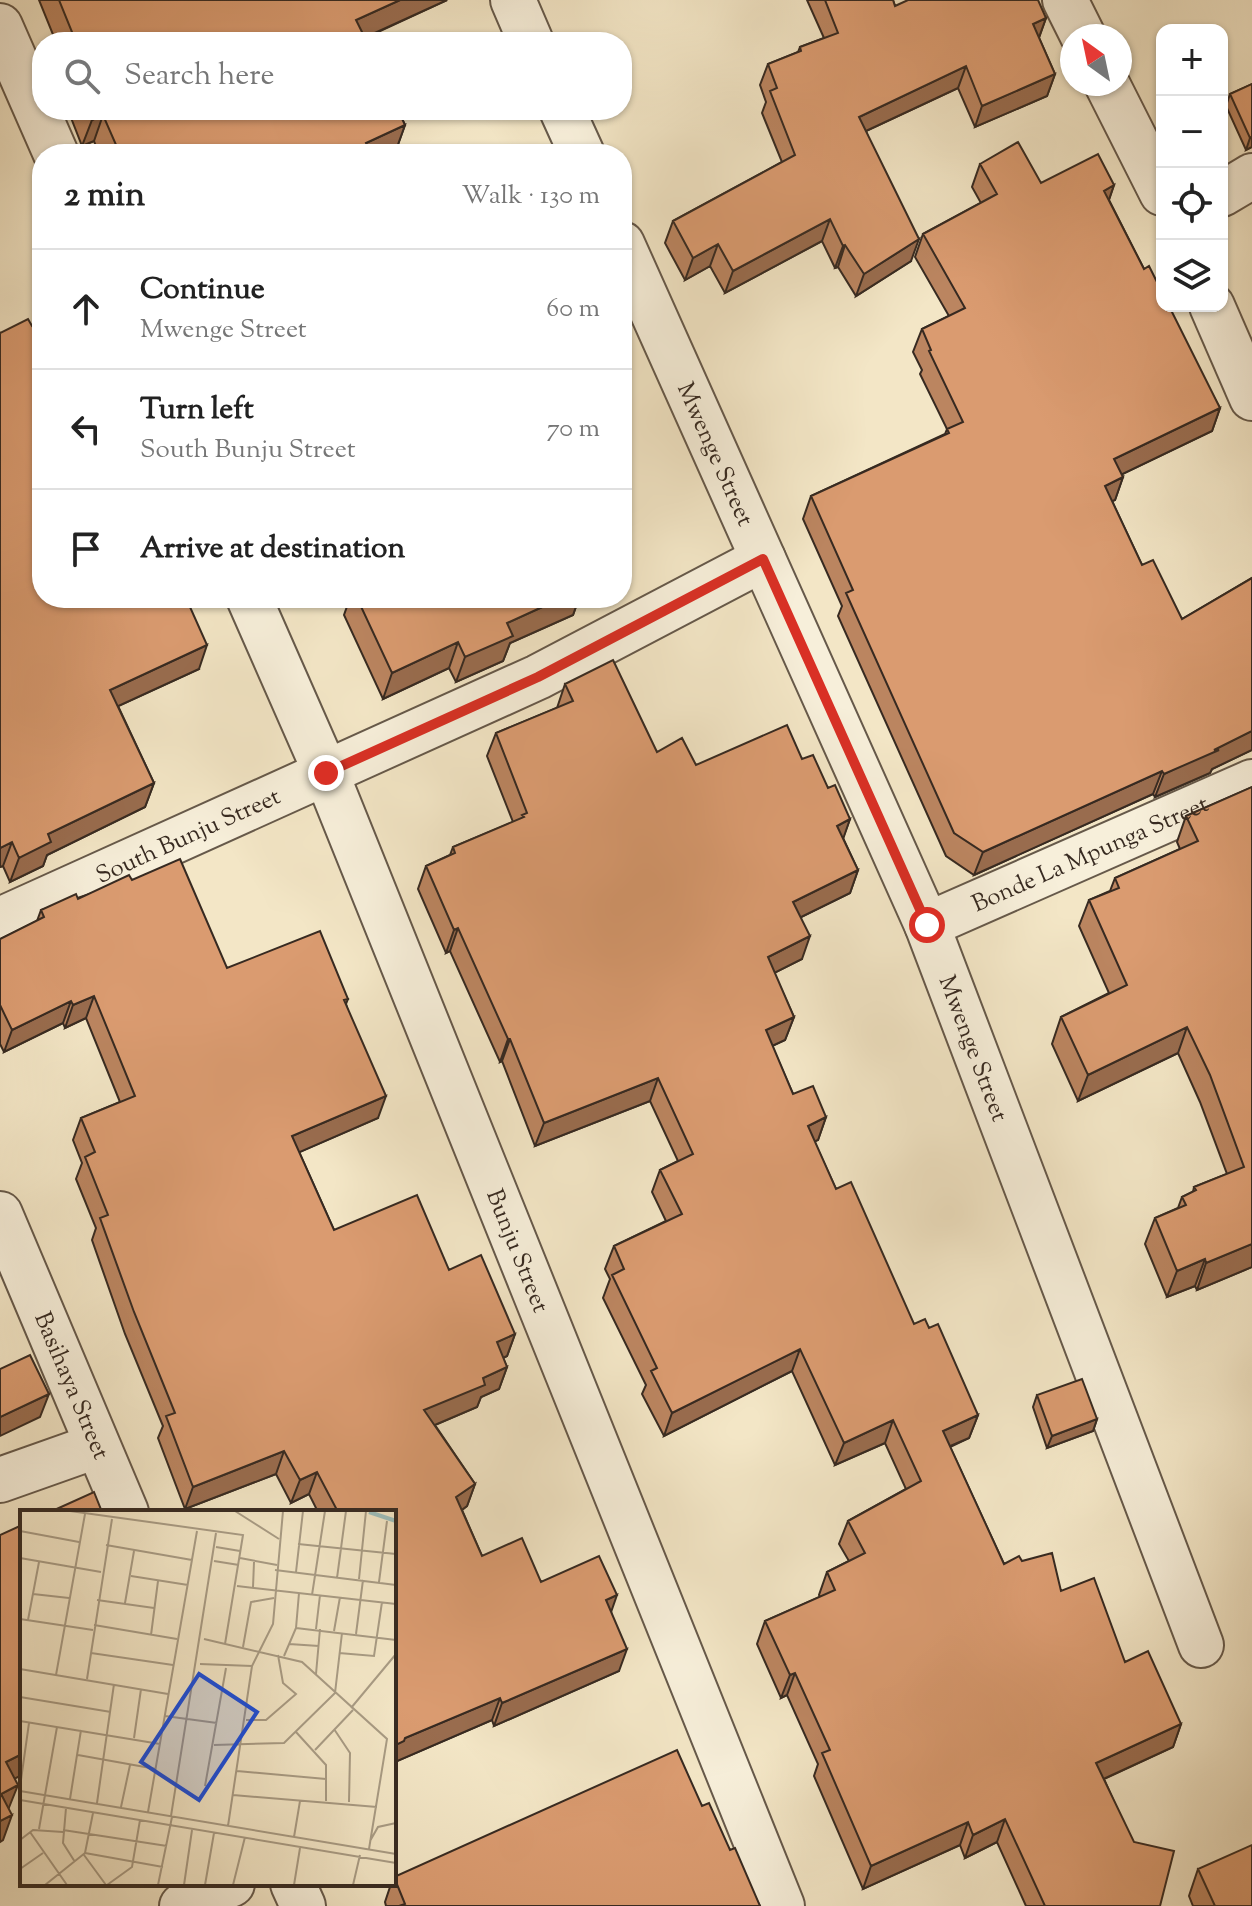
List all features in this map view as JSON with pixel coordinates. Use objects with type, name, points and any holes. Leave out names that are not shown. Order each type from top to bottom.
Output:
[{"type":"street","points":[[513,0],[527,32]]},
{"type":"street","points":[[1065,0],[1077,24]]},
{"type":"street","points":[[0,26],[32,99]]},
{"type":"street","points":[[1113,96],[1156,181]]},
{"type":"street","points":[[41,120],[52,144]]},
{"type":"street","points":[[567,120],[577,144]]},
{"type":"street","points":[[1228,190],[1252,176]]},
{"type":"street","name":"Mwenge Street","points":[[632,266],[927,925],[1201,1645]]},
{"type":"street","points":[[1215,312],[1252,398]]},
{"type":"street","name":"South Bunju Street","points":[[0,920],[538,677],[763,559]]},
{"type":"street","name":"Bunju Street","points":[[253,608],[326,773],[782,1906]]},
{"type":"street","name":"Bonde La Mpunga Street","points":[[927,925],[1252,782]]},
{"type":"street","name":"Basihaya Street","points":[[0,1214],[125,1510]]},
{"type":"street","points":[[0,1480],[96,1446]]},
{"type":"street","points":[[182,1906],[227,1886]]},
{"type":"street","points":[[294,1886],[303,1906]]},
{"type":"building","points":[[59,0],[400,0],[356,20],[362,32],[72,32]]},
{"type":"building","points":[[825,0],[893,0],[895,6],[908,0],[1038,0],[1046,18],[1033,24],[1055,74],[982,106],[966,66],[859,117],[919,239],[864,274],[843,246],[830,219],[733,271],[718,244],[693,258],[673,221],[795,155],[770,91],[777,88],[768,64],[801,51],[800,47],[838,33]]},
{"type":"building","points":[[1252,84],[1252,137],[1250,138],[1230,94]]},
{"type":"building","points":[[105,120],[403,120],[405,125],[367,144],[116,144]]},
{"type":"building","points":[[1018,142],[1041,183],[1098,154],[1114,185],[1104,191],[1144,269],[1149,266],[1156,280],[1156,312],[1172,312],[1220,408],[1114,459],[1123,477],[1105,486],[1142,565],[1153,560],[1182,619],[1252,578],[1252,731],[1214,750],[1219,750],[1164,774],[1162,771],[983,852],[954,833],[846,593],[853,590],[811,496],[949,433],[947,429],[963,422],[929,351],[922,329],[965,308],[923,234],[997,194],[980,164]]},
{"type":"building","points":[[28,319],[32,326],[32,608],[190,608],[207,645],[110,690],[154,783],[48,834],[51,842],[19,858],[12,842],[0,848],[0,333]]},
{"type":"building","points":[[362,608],[540,608],[507,623],[513,636],[465,657],[458,642],[392,673]]},
{"type":"building","points":[[613,660],[657,752],[682,738],[696,765],[787,725],[802,759],[813,755],[828,788],[835,785],[850,819],[837,826],[858,870],[793,902],[810,936],[768,957],[794,1017],[766,1030],[793,1094],[813,1086],[826,1117],[808,1126],[836,1189],[851,1182],[914,1324],[925,1319],[929,1328],[938,1324],[978,1415],[943,1431],[1004,1564],[1019,1556],[1022,1561],[1052,1553],[1061,1591],[1094,1578],[1125,1662],[1148,1651],[1181,1724],[1096,1763],[1134,1842],[1174,1851],[1160,1906],[1045,1906],[1005,1819],[973,1835],[968,1822],[871,1866],[822,1753],[830,1750],[795,1673],[790,1675],[765,1621],[835,1590],[827,1572],[865,1553],[848,1521],[921,1481],[893,1420],[844,1443],[800,1349],[672,1413],[651,1371],[657,1368],[612,1275],[624,1269],[614,1246],[682,1214],[660,1170],[693,1154],[658,1078],[544,1123],[510,1039],[458,928],[454,930],[426,866],[455,853],[453,847],[527,813],[496,733],[573,701],[565,684]]},
{"type":"building","points":[[1252,787],[1252,1244],[1177,1271],[1155,1218],[1186,1205],[1182,1197],[1196,1190],[1194,1187],[1244,1167],[1210,1075],[1187,1027],[1088,1075],[1061,1017],[1127,985],[1089,900],[1119,888],[1115,878],[1198,841],[1186,816]]},
{"type":"building","points":[[180,859],[227,968],[320,931],[348,999],[344,1000],[386,1096],[292,1136],[334,1230],[417,1195],[449,1270],[481,1255],[515,1334],[497,1342],[507,1367],[483,1378],[485,1385],[424,1410],[475,1484],[456,1497],[482,1556],[522,1538],[541,1582],[599,1556],[617,1595],[606,1600],[627,1649],[502,1703],[500,1698],[405,1738],[396,1745],[396,1510],[337,1510],[317,1472],[300,1480],[284,1451],[193,1487],[166,1416],[175,1413],[100,1218],[108,1215],[85,1157],[95,1152],[81,1118],[135,1096],[94,996],[73,1005],[71,1001],[12,1030],[0,1005],[0,939],[44,917],[41,910],[76,894],[78,899],[129,875],[132,880]]},
{"type":"building","points":[[30,1355],[49,1394],[0,1417],[0,1369]]},
{"type":"building","points":[[1082,1379],[1097,1419],[1052,1436],[1037,1395]]},
{"type":"building","points":[[94,1492],[101,1510],[54,1510]]},
{"type":"building","points":[[20,1526],[20,1755],[6,1762],[18,1785],[1,1794],[12,1815],[0,1821],[0,1535]]},
{"type":"building","points":[[677,1750],[702,1806],[709,1803],[730,1850],[735,1848],[760,1906],[399,1906],[405,1904],[396,1876]]},
{"type":"building","points":[[1252,1845],[1252,1906],[1215,1906],[1198,1869]]},
{"type":"route","points":[[326,773],[538,677],[763,559],[927,925]]}]
